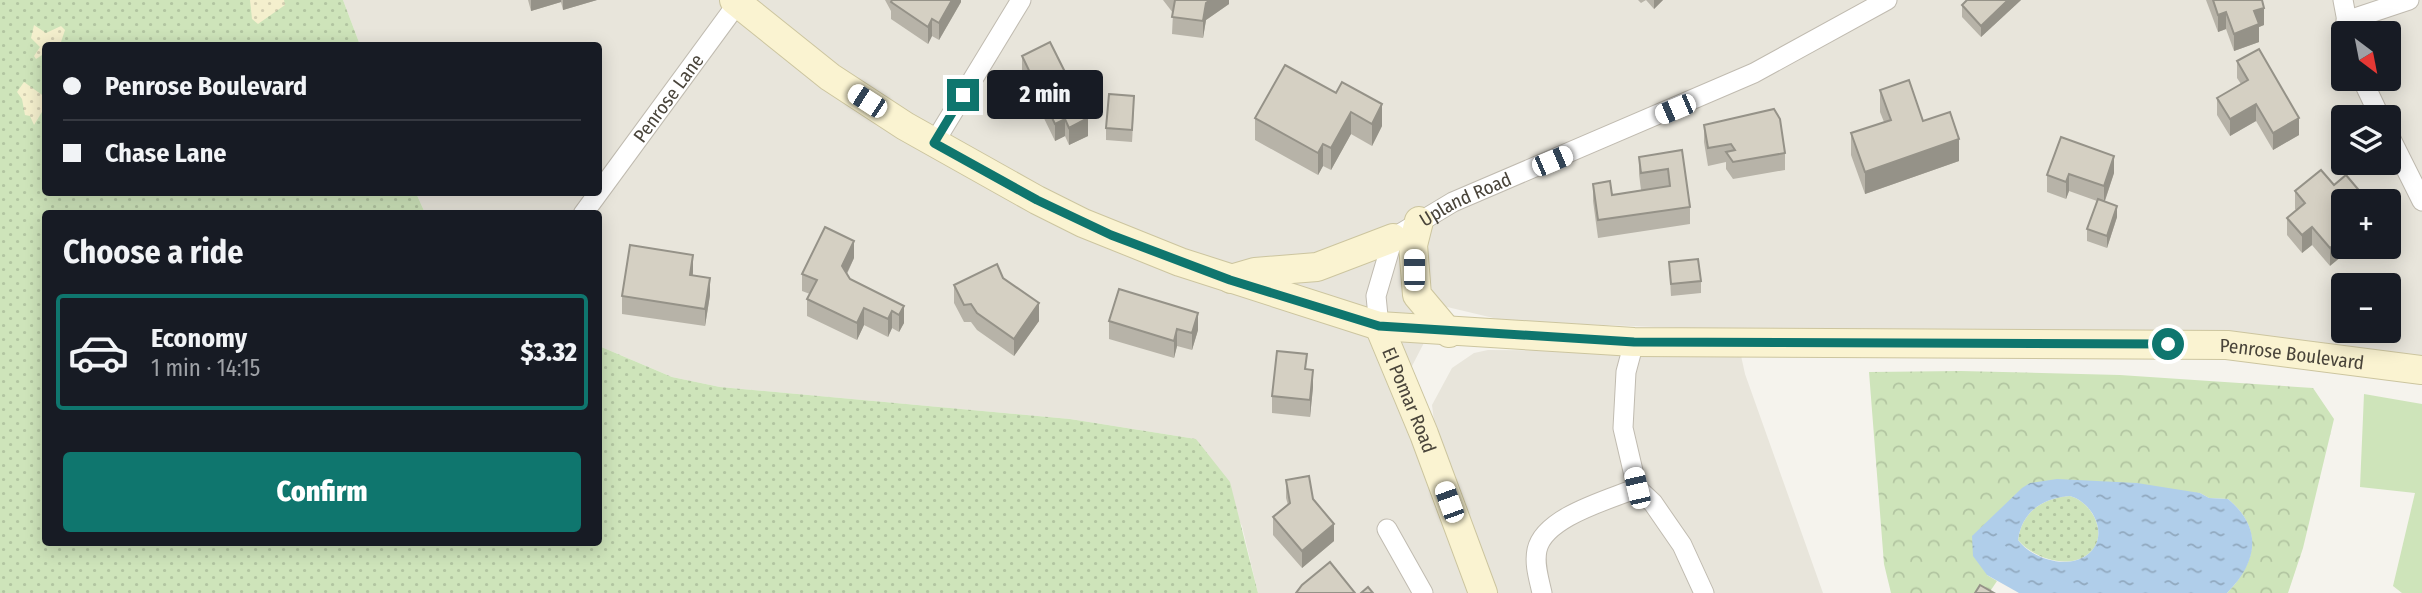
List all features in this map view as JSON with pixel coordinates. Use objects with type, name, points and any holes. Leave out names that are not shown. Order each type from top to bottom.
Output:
[{"type":"street","points":[[934,143],[1021,0]]},
{"type":"street","name":"Upland Road","points":[[1394,238],[1453,202],[1754,73],[1887,0]]},
{"type":"street","points":[[2343,0],[2347,21]]},
{"type":"street","points":[[2362,21],[2409,0]]},
{"type":"street","name":"Penrose Boulevard","points":[[736,2],[830,77],[934,143],[1083,223],[1230,280],[1379,326],[1449,333],[1634,342],[2227,345],[2422,370]]},
{"type":"street","name":"Penrose Lane","points":[[602,188],[736,2]]},
{"type":"street","points":[[2401,159],[2422,201]]},
{"type":"street","points":[[1419,221],[1413,245],[1417,295],[1449,333]]},
{"type":"street","points":[[1230,280],[1255,272],[1317,267],[1394,238]]},
{"type":"street","points":[[1379,326],[1376,296],[1394,238]]},
{"type":"street","name":"El Pomar Road","points":[[1379,326],[1424,434],[1483,593]]},
{"type":"street","points":[[1634,342],[1626,372],[1623,428],[1637,488],[1653,503],[1682,545],[1704,593]]},
{"type":"street","points":[[1542,593],[1536,562],[1537,547],[1546,531],[1558,521],[1637,488]]},
{"type":"street","points":[[1387,529],[1423,593]]},
{"type":"shaded area","points":[[343,0],[2422,0],[2422,358],[1506,321],[1443,306],[1397,395],[1470,593],[1258,593],[1242,526],[1196,439],[1070,419],[720,387],[672,377],[602,347],[602,210],[424,210],[417,196],[602,196],[602,42],[359,42]]},
{"type":"shaded area","points":[[1488,350],[1740,351],[1745,374],[1823,593],[1495,593],[1434,421],[1432,405],[1452,368],[1474,353]]},
{"type":"green space","points":[[0,0],[343,0],[359,42],[42,42],[42,196],[417,196],[424,210],[42,210],[42,546],[602,546],[602,347],[672,377],[720,387],[1070,419],[1196,439],[1230,482],[1258,593],[0,593]]},
{"type":"green space","points":[[1869,372],[2120,375],[2313,388],[2334,419],[2303,548],[2288,593],[2227,593],[2245,569],[2252,545],[2247,522],[2228,499],[2209,498],[2200,493],[2030,483],[1987,575],[1997,581],[1989,593],[1891,593],[1884,564]]},
{"type":"green space","points":[[2364,394],[2422,404],[2422,593],[2402,593],[2393,586],[2415,493],[2360,487]]},
{"type":"green space","points":[[2070,496],[2086,505],[2096,521],[2098,539],[2087,555],[2069,561],[2050,559],[2032,552],[2018,540],[2024,522],[2035,508],[2042,503]]},
{"type":"sand","points":[[250,0],[284,0],[285,5],[258,24],[252,19]]},
{"type":"sand","points":[[34,25],[46,33],[61,26],[65,30],[61,42],[42,42],[42,55],[36,59],[34,56],[40,47],[31,38]]},
{"type":"sand","points":[[24,82],[42,95],[42,112],[34,125],[30,116],[25,115],[22,99],[17,92]]},
{"type":"water","points":[[2057,479],[2137,483],[2200,493],[2209,498],[2228,499],[2247,522],[2251,533],[2250,557],[2245,569],[2227,593],[2019,593],[1987,575],[1973,556],[1972,536],[2030,483]],"holes":[[[2070,496],[2092,513],[2098,530],[2098,539],[2087,555],[2069,562],[2059,562],[2040,557],[2018,540],[2029,514],[2042,503]]]},
{"type":"building","points":[[952,0],[939,23],[932,19],[928,27],[891,2]]},
{"type":"building","points":[[1175,0],[1210,0],[1206,3],[1203,21],[1172,17]]},
{"type":"building","points":[[1967,0],[2008,0],[1981,26],[1962,5]]},
{"type":"building","points":[[2213,0],[2262,0],[2264,8],[2254,11],[2259,24],[2234,34],[2226,12],[2218,15]]},
{"type":"building","points":[[1050,42],[1068,78],[1075,74],[1085,95],[1078,99],[1088,118],[1069,128],[1065,119],[1055,124],[1022,56]]},
{"type":"building","points":[[2259,49],[2299,118],[2273,133],[2256,104],[2230,119],[2217,98],[2248,80],[2237,61]]},
{"type":"building","points":[[1285,65],[1336,93],[1342,82],[1382,104],[1372,124],[1351,112],[1331,148],[1323,144],[1318,153],[1255,118]]},
{"type":"building","points":[[1909,80],[1923,121],[1950,112],[1959,139],[1865,172],[1851,133],[1891,120],[1880,90]]},
{"type":"building","points":[[1109,94],[1134,96],[1132,130],[1106,128]]},
{"type":"building","points":[[1774,109],[1780,119],[1785,153],[1733,162],[1726,152],[1735,150],[1731,144],[1708,148],[1704,125]]},
{"type":"building","points":[[2061,137],[2114,156],[2104,186],[2069,174],[2066,182],[2047,175]]},
{"type":"building","points":[[1682,150],[1690,207],[1598,220],[1593,184],[1610,181],[1612,195],[1670,186],[1668,169],[1641,173],[1639,157]]},
{"type":"building","points":[[2321,170],[2334,185],[2346,175],[2358,189],[2331,189],[2330,248],[2312,227],[2302,235],[2287,218],[2305,203],[2295,191]]},
{"type":"building","points":[[2098,199],[2117,206],[2107,236],[2087,229]]},
{"type":"building","points":[[825,227],[854,241],[842,266],[850,279],[904,306],[899,315],[892,311],[888,319],[864,308],[857,323],[807,299],[817,280],[802,274]]},
{"type":"building","points":[[630,245],[693,255],[690,275],[710,278],[705,309],[622,296]]},
{"type":"building","points":[[1698,259],[1701,281],[1671,284],[1669,262]]},
{"type":"building","points":[[997,264],[1003,278],[1039,303],[1014,339],[977,313],[971,304],[964,305],[954,285]]},
{"type":"building","points":[[1119,289],[1198,313],[1192,333],[1177,329],[1174,341],[1109,321]]},
{"type":"building","points":[[1277,351],[1307,354],[1305,369],[1313,370],[1310,400],[1272,396]]},
{"type":"building","points":[[1309,476],[1313,499],[1334,524],[1302,551],[1273,517],[1290,503],[1286,480]]},
{"type":"building","points":[[1330,562],[1355,593],[1296,593],[1302,585]]},
{"type":"building","points":[[1980,585],[1994,593],[1975,593]]},
{"type":"building","points":[[1368,587],[1373,593],[1361,593]]},
{"type":"route","points":[[963,95],[934,143],[1037,200],[1111,235],[1230,280],[1379,326],[1449,333],[1634,342],[2168,344]]}]
